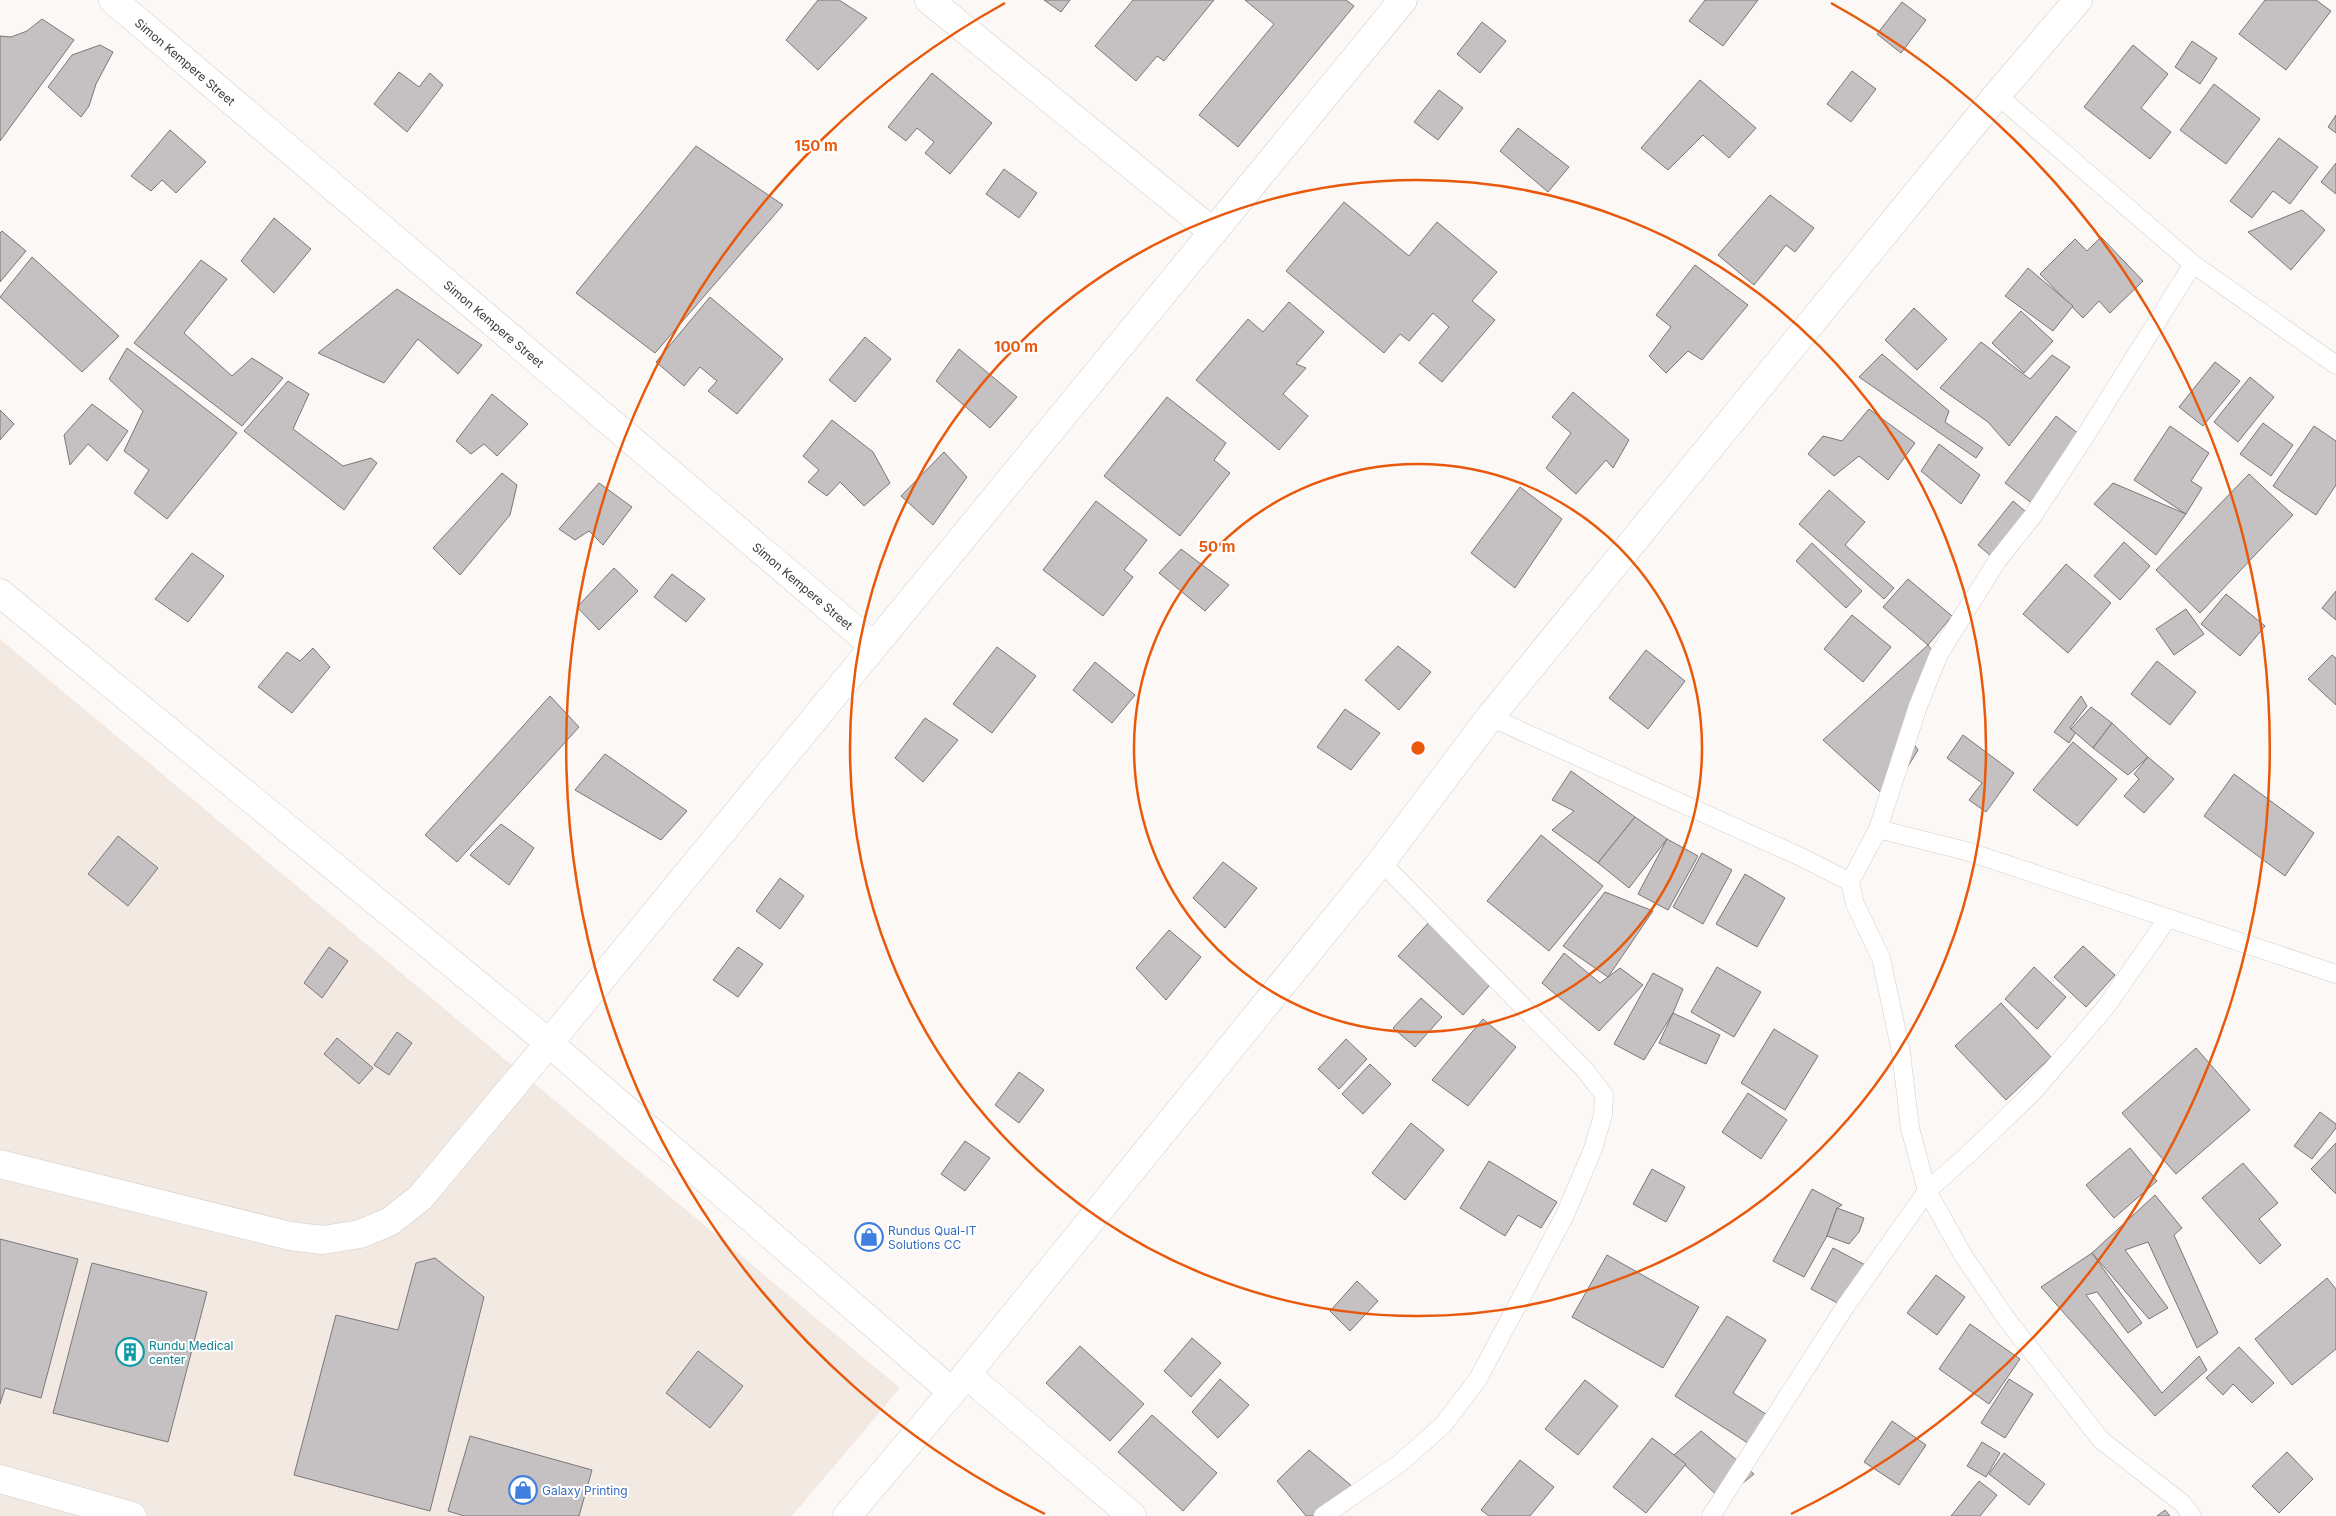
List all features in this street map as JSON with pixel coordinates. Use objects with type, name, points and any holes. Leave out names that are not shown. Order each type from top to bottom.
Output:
[{"type":"street","name":"Simon Kempere Street","points":[[113,0],[874,646]]},
{"type":"street","points":[[929,0],[1214,232]]},
{"type":"street","points":[[0,1164],[290,1236],[323,1240],[360,1234],[389,1222],[420,1198],[550,1044],[1403,0]]},
{"type":"street","points":[[847,1516],[959,1383],[1381,862],[1490,717],[1997,95],[2078,0]]},
{"type":"street","points":[[0,593],[550,1044],[959,1383],[1132,1516]]},
{"type":"street","points":[[0,1479],[132,1516]]},
{"type":"lane","points":[[1997,95],[2193,264],[2336,365]]},
{"type":"lane","points":[[2192,1516],[2182,1503],[2101,1440],[2005,1317],[1963,1256],[1927,1191],[1910,1128],[1901,1052],[1881,958],[1855,904],[1850,882],[1878,829],[1918,706],[1939,654],[1997,560],[2032,517],[2079,446],[2193,264]]},
{"type":"lane","points":[[1490,717],[1803,858],[1850,882]]},
{"type":"lane","points":[[1878,829],[1966,851],[2336,974]]},
{"type":"lane","points":[[1323,1516],[1398,1464],[1443,1425],[1478,1379],[1564,1215],[1593,1149],[1603,1114],[1604,1095],[1585,1070],[1381,862]]},
{"type":"lane","points":[[1711,1516],[1845,1308],[1927,1191],[2034,1090],[2105,1008],[2168,918]]},
{"type":"shaded area","points":[[0,639],[900,1388],[792,1516],[0,1516]]},
{"type":"building","points":[[818,0],[839,0],[867,18],[818,70],[786,40]]},
{"type":"building","points":[[1044,0],[1070,0],[1061,12]]},
{"type":"building","points":[[1133,0],[1214,0],[1164,61],[1157,56],[1136,81],[1095,46]]},
{"type":"building","points":[[1245,0],[1346,0],[1354,6],[1238,147],[1199,115],[1274,24]]},
{"type":"building","points":[[1705,0],[1758,0],[1723,46],[1689,21]]},
{"type":"building","points":[[2265,0],[2316,0],[2331,11],[2286,70],[2239,34]]},
{"type":"building","points":[[1902,2],[1926,20],[1901,53],[1877,34]]},
{"type":"building","points":[[42,19],[74,40],[0,141],[0,36],[11,37],[27,31]]},
{"type":"building","points":[[1482,22],[1506,41],[1480,73],[1457,54]]},
{"type":"building","points":[[2192,41],[2217,58],[2200,84],[2175,67]]},
{"type":"building","points":[[100,45],[113,52],[96,84],[89,106],[81,117],[48,87],[72,55]]},
{"type":"building","points":[[2133,45],[2168,74],[2141,108],[2171,132],[2150,159],[2084,107]]},
{"type":"building","points":[[1852,71],[1876,89],[1851,122],[1827,104]]},
{"type":"building","points":[[399,72],[419,87],[430,73],[443,85],[407,132],[374,104]]},
{"type":"building","points":[[932,73],[992,123],[950,174],[925,153],[934,142],[917,128],[906,141],[888,127]]},
{"type":"building","points":[[1700,80],[1756,128],[1729,158],[1703,135],[1668,170],[1641,148]]},
{"type":"building","points":[[2214,84],[2260,119],[2226,164],[2180,130]]},
{"type":"building","points":[[1439,90],[1463,108],[1438,140],[1414,122]]},
{"type":"building","points":[[2336,115],[2336,133],[2328,127]]},
{"type":"building","points":[[1518,128],[1569,167],[1548,192],[1500,151]]},
{"type":"building","points":[[170,130],[206,162],[176,193],[162,180],[151,191],[131,176]]},
{"type":"building","points":[[2279,138],[2318,167],[2290,204],[2273,191],[2252,218],[2230,201]]},
{"type":"building","points":[[696,146],[783,205],[655,353],[576,293]]},
{"type":"building","points":[[2336,163],[2336,194],[2321,182]]},
{"type":"building","points":[[1004,169],[1037,193],[1019,218],[986,194]]},
{"type":"building","points":[[1770,195],[1814,228],[1795,252],[1786,245],[1754,285],[1718,255]]},
{"type":"building","points":[[1344,202],[1409,256],[1437,222],[1497,272],[1472,301],[1495,320],[1442,382],[1419,363],[1449,327],[1433,313],[1409,341],[1400,334],[1384,353],[1286,271]]},
{"type":"building","points":[[2302,210],[2325,230],[2291,270],[2248,232]]},
{"type":"building","points":[[274,218],[311,249],[274,293],[241,261]]},
{"type":"building","points":[[2,231],[26,251],[0,282],[0,233]]},
{"type":"building","points":[[2101,237],[2143,281],[2110,313],[2099,301],[2083,318],[2040,274],[2075,239],[2087,251]]},
{"type":"building","points":[[32,257],[119,336],[82,372],[0,297]]},
{"type":"building","points":[[201,260],[227,279],[184,333],[232,376],[252,358],[283,378],[242,426],[134,343]]},
{"type":"building","points":[[1695,265],[1748,305],[1702,360],[1688,351],[1666,373],[1649,356],[1671,327],[1656,315]]},
{"type":"building","points":[[2028,268],[2073,306],[2053,331],[2005,296]]},
{"type":"building","points":[[397,289],[482,345],[458,374],[418,339],[384,383],[318,353]]},
{"type":"building","points":[[710,297],[783,359],[737,414],[708,391],[717,381],[700,367],[684,386],[656,362]]},
{"type":"building","points":[[1289,302],[1324,332],[1296,364],[1306,368],[1283,394],[1308,416],[1279,450],[1196,380],[1248,319],[1263,332]]},
{"type":"building","points":[[1914,308],[1947,339],[1917,370],[1885,340]]},
{"type":"building","points":[[2021,311],[2053,341],[2024,373],[1992,343]]},
{"type":"building","points":[[865,337],[891,359],[855,402],[829,380]]},
{"type":"building","points":[[1981,342],[2030,379],[2052,355],[2070,367],[2009,446],[1988,422],[1940,388]]},
{"type":"building","points":[[127,348],[237,433],[167,519],[134,493],[149,470],[124,451],[143,411],[109,379]]},
{"type":"building","points":[[959,349],[1017,397],[990,428],[936,381]]},
{"type":"building","points":[[1882,354],[1949,411],[1945,422],[1983,448],[1976,458],[1859,377]]},
{"type":"building","points":[[2215,362],[2240,381],[2203,426],[2179,407]]},
{"type":"building","points":[[2250,377],[2274,397],[2238,442],[2214,422]]},
{"type":"building","points":[[288,381],[309,394],[293,429],[343,466],[371,458],[377,463],[344,510],[244,431]]},
{"type":"building","points":[[1573,392],[1629,440],[1613,468],[1606,460],[1576,494],[1546,468],[1571,433],[1552,417]]},
{"type":"building","points":[[492,394],[528,424],[497,456],[484,444],[471,454],[456,441]]},
{"type":"building","points":[[1167,397],[1226,443],[1214,460],[1230,473],[1180,536],[1104,476]]},
{"type":"building","points":[[92,404],[128,431],[107,461],[88,444],[70,465],[64,435]]},
{"type":"building","points":[[1869,409],[1915,443],[1888,480],[1859,456],[1834,476],[1808,454],[1823,436],[1842,441]]},
{"type":"building","points":[[0,410],[14,424],[0,440]]},
{"type":"building","points":[[2056,416],[2084,438],[2033,504],[2005,483]]},
{"type":"building","points":[[832,420],[873,452],[890,483],[864,506],[840,482],[827,496],[808,482],[819,470],[803,456]]},
{"type":"building","points":[[2263,423],[2293,445],[2271,476],[2240,454]]},
{"type":"building","points":[[2170,426],[2209,453],[2191,481],[2202,488],[2186,514],[2134,480]]},
{"type":"building","points":[[2314,426],[2336,441],[2336,485],[2316,515],[2273,486]]},
{"type":"building","points":[[1939,444],[1980,475],[1961,504],[1921,471]]},
{"type":"building","points":[[944,452],[967,477],[933,525],[901,496]]},
{"type":"building","points":[[502,473],[517,485],[510,515],[460,575],[433,548]]},
{"type":"building","points":[[2249,474],[2293,515],[2200,613],[2156,570]]},
{"type":"building","points":[[599,483],[632,507],[603,545],[589,531],[575,540],[559,529]]},
{"type":"building","points":[[2113,483],[2186,514],[2156,555],[2094,504]]},
{"type":"building","points":[[1520,487],[1562,519],[1515,588],[1471,553]]},
{"type":"building","points":[[1829,490],[1865,522],[1845,545],[1894,588],[1884,599],[1799,524]]},
{"type":"building","points":[[1096,501],[1147,540],[1124,570],[1133,577],[1103,616],[1043,570]]},
{"type":"building","points":[[2013,501],[2032,517],[1997,561],[1978,545]]},
{"type":"building","points":[[2124,542],[2150,566],[2120,600],[2094,576]]},
{"type":"building","points":[[1812,543],[1862,591],[1846,608],[1796,561]]},
{"type":"building","points":[[1181,549],[1229,585],[1205,611],[1159,573]]},
{"type":"building","points":[[192,553],[224,576],[188,622],[155,599]]},
{"type":"building","points":[[2066,564],[2111,603],[2068,653],[2023,614]]},
{"type":"building","points":[[614,568],[638,591],[599,630],[577,607]]},
{"type":"building","points":[[672,574],[705,599],[686,622],[654,597]]},
{"type":"building","points":[[1908,579],[1952,616],[1928,645],[1883,607]]},
{"type":"building","points":[[2336,591],[2336,620],[2322,608]]},
{"type":"building","points":[[2226,594],[2265,626],[2240,656],[2201,624]]},
{"type":"building","points":[[2186,609],[2204,634],[2174,655],[2156,629]]},
{"type":"building","points":[[1852,615],[1891,647],[1863,682],[1824,649]]},
{"type":"building","points":[[1928,645],[1942,663],[1902,727],[1918,750],[1888,799],[1823,740]]},
{"type":"building","points":[[1398,646],[1431,672],[1399,710],[1365,680]]},
{"type":"building","points":[[997,647],[1036,676],[992,733],[953,704]]},
{"type":"building","points":[[313,648],[330,667],[292,713],[258,687],[287,652],[300,661]]},
{"type":"building","points":[[1646,650],[1685,681],[1648,729],[1609,698]]},
{"type":"building","points":[[2332,655],[2336,658],[2336,705],[2308,679]]},
{"type":"building","points":[[2157,661],[2196,692],[2170,725],[2131,694]]},
{"type":"building","points":[[1095,662],[1135,695],[1112,723],[1073,690]]},
{"type":"building","points":[[550,696],[579,727],[457,862],[425,835]]},
{"type":"building","points":[[2081,696],[2087,706],[2070,728],[2076,732],[2069,743],[2054,732]]},
{"type":"building","points":[[2091,707],[2112,723],[2093,748],[2071,729]]},
{"type":"building","points":[[1345,709],[1380,733],[1351,770],[1317,747]]},
{"type":"building","points":[[925,718],[958,740],[923,782],[895,758]]},
{"type":"building","points":[[2112,723],[2148,757],[2128,775],[2093,748]]},
{"type":"building","points":[[1963,735],[2014,773],[1986,812],[1969,800],[1982,783],[1947,758]]},
{"type":"building","points":[[2073,742],[2117,779],[2077,826],[2033,790]]},
{"type":"building","points":[[605,754],[687,811],[661,840],[575,790]]},
{"type":"building","points":[[2148,757],[2174,779],[2144,813],[2124,796],[2139,779],[2134,774]]},
{"type":"building","points":[[1571,771],[1635,817],[1598,863],[1552,830],[1574,811],[1552,800]]},
{"type":"building","points":[[2234,774],[2314,833],[2285,876],[2204,816]]},
{"type":"building","points":[[1635,817],[1667,839],[1629,888],[1598,863]]},
{"type":"building","points":[[501,824],[534,848],[509,885],[470,855]]},
{"type":"building","points":[[1541,835],[1603,886],[1549,951],[1487,901]]},
{"type":"building","points":[[118,836],[158,868],[128,906],[88,874]]},
{"type":"building","points":[[1667,839],[1698,856],[1668,910],[1638,894]]},
{"type":"building","points":[[1702,853],[1732,870],[1703,924],[1673,907]]},
{"type":"building","points":[[1223,862],[1257,888],[1225,928],[1193,898]]},
{"type":"building","points":[[1745,874],[1785,898],[1757,947],[1716,924]]},
{"type":"building","points":[[780,878],[804,896],[780,929],[756,911]]},
{"type":"building","points":[[1605,892],[1653,911],[1608,977],[1563,946]]},
{"type":"building","points":[[1432,919],[1497,977],[1463,1015],[1398,956]]},
{"type":"building","points":[[1169,930],[1201,957],[1166,1000],[1136,968]]},
{"type":"building","points":[[2083,946],[2115,975],[2086,1007],[2054,977]]},
{"type":"building","points":[[329,947],[348,961],[322,998],[304,983]]},
{"type":"building","points":[[738,947],[763,964],[738,997],[713,980]]},
{"type":"building","points":[[1564,953],[1600,983],[1620,968],[1643,985],[1599,1031],[1542,983]]},
{"type":"building","points":[[1717,967],[1761,992],[1734,1037],[1691,1012]]},
{"type":"building","points":[[2034,967],[2066,997],[2037,1029],[2005,999]]},
{"type":"building","points":[[1653,973],[1683,989],[1673,1013],[1644,1060],[1614,1044]]},
{"type":"building","points":[[1421,998],[1442,1017],[1415,1047],[1393,1028]]},
{"type":"building","points":[[2001,1003],[2051,1057],[2006,1100],[1955,1046]]},
{"type":"building","points":[[1673,1013],[1720,1035],[1706,1064],[1659,1043]]},
{"type":"building","points":[[1483,1019],[1516,1047],[1468,1106],[1432,1080]]},
{"type":"building","points":[[1774,1029],[1818,1056],[1785,1110],[1741,1083]]},
{"type":"building","points":[[397,1032],[412,1043],[389,1075],[374,1065]]},
{"type":"building","points":[[337,1038],[373,1068],[359,1084],[324,1054]]},
{"type":"building","points":[[1346,1039],[1367,1059],[1339,1089],[1318,1069]]},
{"type":"building","points":[[2196,1048],[2250,1110],[2176,1174],[2122,1113]]},
{"type":"building","points":[[1370,1064],[1391,1084],[1363,1114],[1342,1094]]},
{"type":"building","points":[[1019,1072],[1044,1090],[1019,1123],[995,1105]]},
{"type":"building","points":[[1748,1093],[1787,1120],[1761,1159],[1722,1132]]},
{"type":"building","points":[[2320,1112],[2336,1124],[2336,1128],[2312,1159],[2294,1146]]},
{"type":"building","points":[[1411,1123],[1444,1150],[1405,1200],[1372,1173]]},
{"type":"building","points":[[965,1141],[990,1158],[965,1191],[941,1174]]},
{"type":"building","points":[[2336,1143],[2336,1194],[2311,1169]]},
{"type":"building","points":[[2130,1148],[2157,1181],[2114,1218],[2086,1185]]},
{"type":"building","points":[[1489,1161],[1557,1202],[1541,1228],[1518,1215],[1505,1236],[1460,1208]]},
{"type":"building","points":[[2243,1163],[2278,1203],[2259,1219],[2281,1245],[2260,1264],[2202,1198]]},
{"type":"building","points":[[1652,1169],[1685,1187],[1666,1222],[1633,1204]]},
{"type":"building","points":[[1812,1189],[1842,1205],[1837,1208],[1827,1236],[1804,1277],[1773,1261]]},
{"type":"building","points":[[2155,1195],[2182,1228],[2174,1235],[2218,1333],[2197,1348],[2148,1242],[2125,1250],[2168,1308],[2149,1319],[2092,1253]]},
{"type":"building","points":[[1837,1208],[1864,1218],[1859,1232],[1849,1244],[1827,1236]]},
{"type":"building","points":[[0,1239],[78,1259],[41,1398],[5,1388],[0,1404]]},
{"type":"building","points":[[1833,1248],[1867,1266],[1845,1307],[1811,1289]]},
{"type":"building","points":[[2092,1253],[2142,1323],[2128,1333],[2097,1292],[2086,1295],[2162,1393],[2199,1356],[2207,1370],[2155,1416],[2041,1287]]},
{"type":"building","points":[[1607,1255],[1699,1307],[1663,1368],[1572,1317]]},
{"type":"building","points":[[435,1258],[484,1297],[430,1511],[294,1475],[336,1315],[398,1330],[416,1263]]},
{"type":"building","name":"Rundu Medical center","points":[[92,1263],[207,1292],[168,1442],[53,1413]]},
{"type":"building","points":[[1936,1275],[1965,1297],[1937,1335],[1907,1313]]},
{"type":"building","points":[[2327,1278],[2336,1289],[2336,1349],[2292,1385],[2255,1339]]},
{"type":"building","points":[[1357,1281],[1378,1301],[1350,1331],[1330,1311]]},
{"type":"building","points":[[1727,1316],[1766,1340],[1733,1393],[1772,1418],[1754,1447],[1675,1396]]},
{"type":"building","points":[[1970,1324],[2020,1359],[1989,1404],[1939,1369]]},
{"type":"building","points":[[1192,1338],[1221,1363],[1191,1397],[1164,1371]]},
{"type":"building","points":[[1080,1346],[1144,1404],[1110,1441],[1046,1383]]},
{"type":"building","points":[[2239,1347],[2274,1383],[2252,1403],[2233,1384],[2223,1395],[2206,1378]]},
{"type":"building","points":[[698,1351],[743,1386],[710,1428],[666,1393]]},
{"type":"building","points":[[1220,1379],[1249,1405],[1218,1438],[1192,1412]]},
{"type":"building","points":[[2009,1379],[2033,1394],[2005,1438],[1981,1423]]},
{"type":"building","points":[[1585,1380],[1618,1406],[1578,1455],[1545,1429]]},
{"type":"building","points":[[1152,1415],[1217,1473],[1183,1511],[1118,1452]]},
{"type":"building","points":[[1892,1421],[1926,1445],[1899,1485],[1864,1462]]},
{"type":"building","points":[[1701,1431],[1754,1474],[1722,1500],[1674,1455]]},
{"type":"building","points":[[470,1436],[592,1470],[579,1516],[464,1516],[448,1511]]},
{"type":"building","points":[[1652,1438],[1686,1464],[1646,1513],[1613,1487]]},
{"type":"building","points":[[1982,1442],[2000,1453],[1986,1477],[1967,1466]]},
{"type":"building","points":[[1309,1450],[1359,1492],[1322,1516],[1306,1516],[1277,1481]]},
{"type":"building","points":[[2287,1452],[2313,1479],[2279,1513],[2252,1486]]},
{"type":"building","points":[[2004,1453],[2045,1484],[2029,1505],[1989,1474]]},
{"type":"building","points":[[1520,1460],[1554,1487],[1530,1516],[1489,1516],[1481,1510]]},
{"type":"building","points":[[1979,1481],[1997,1495],[1980,1516],[1951,1516]]},
{"type":"building","points":[[2165,1510],[2170,1516],[2157,1516]]},
{"type":"place","name":"Rundus Qual-IT Solutions CC","points":[[869,1237]]},
{"type":"place","name":"Rundu Medical center","points":[[130,1352]]},
{"type":"place","name":"Galaxy Printing","points":[[523,1490]]}]
